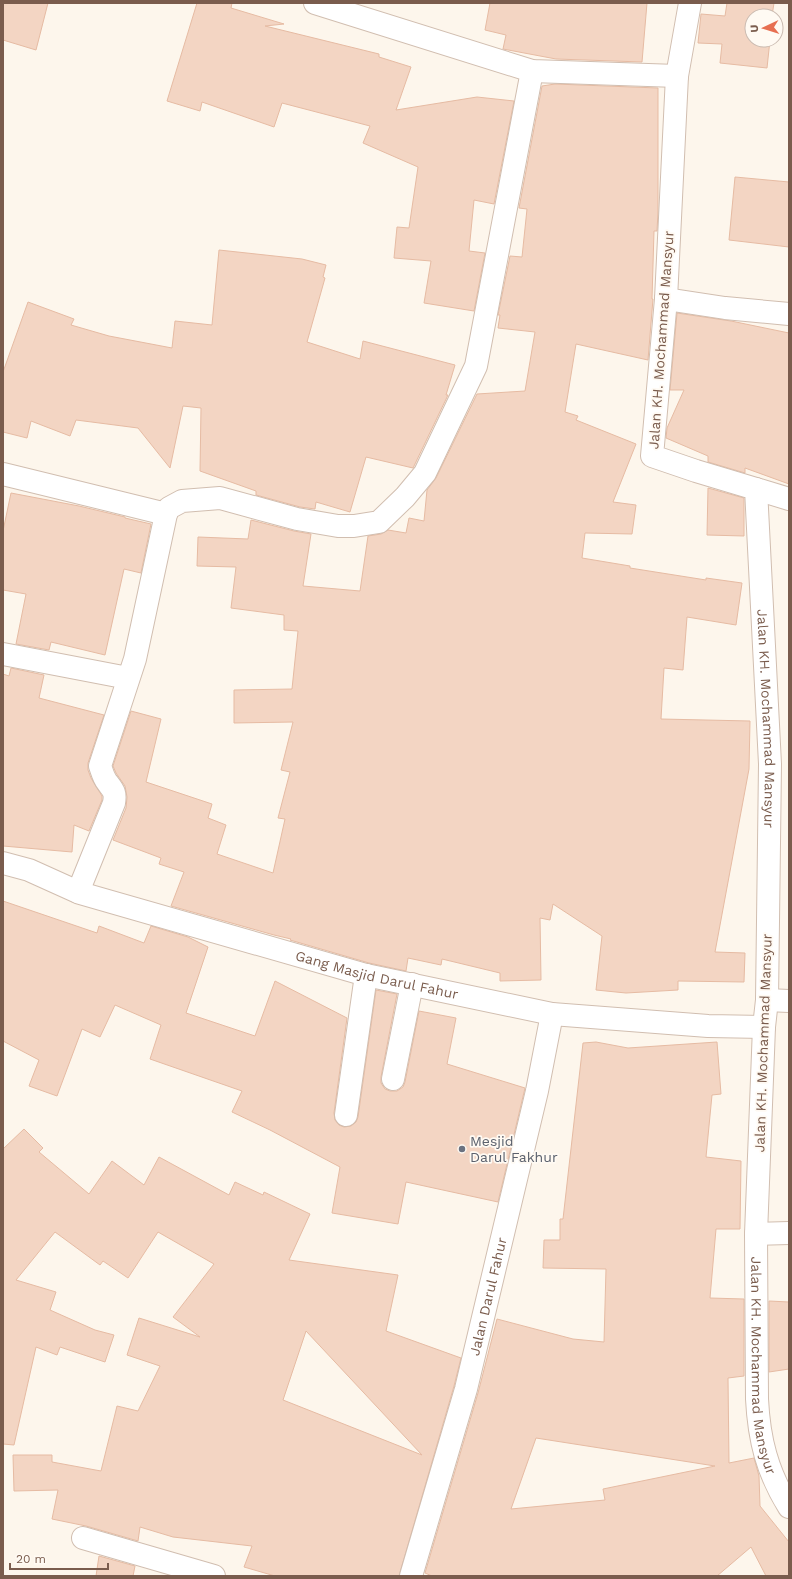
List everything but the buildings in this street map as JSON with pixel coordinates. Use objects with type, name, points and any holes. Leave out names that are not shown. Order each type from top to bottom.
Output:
[{"type":"street","points":[[315,3],[532,71],[677,76]]},
{"type":"street","name":"Jalan KH. Mochammad Mansyur","points":[[690,3],[677,76],[666,299],[652,456],[696,472],[756,489],[770,764],[767,1000],[764,1027],[756,1234],[757,1398],[758,1423],[763,1448],[781,1494],[789,1507]]},
{"type":"street","points":[[78,892],[114,803],[115,794],[113,788],[106,781],[100,766],[135,659],[166,514],[169,508],[182,501],[220,498],[297,519],[338,526],[354,526],[378,522],[405,497],[425,473],[476,366],[532,71]]},
{"type":"street","points":[[666,299],[725,308],[789,314]]},
{"type":"street","points":[[3,474],[166,514]]},
{"type":"street","points":[[756,489],[789,499]]},
{"type":"street","points":[[3,654],[128,678]]},
{"type":"street","name":"Gang Masjid Darul Fahur","points":[[3,863],[29,870],[78,892],[366,975],[552,1014],[708,1026],[764,1027]]},
{"type":"street","points":[[346,1115],[366,975]]},
{"type":"street","points":[[393,1079],[412,984]]},
{"type":"street","points":[[767,1000],[789,1001]]},
{"type":"street","name":"Jalan Darul Fahur","points":[[410,1576],[466,1389],[537,1090],[552,1014]]},
{"type":"street","points":[[756,1234],[789,1234]]},
{"type":"street","points":[[82,1538],[214,1576]]},
{"type":"place","name":"Mesjid Darul Fakhur","points":[[462,1149]]}]
